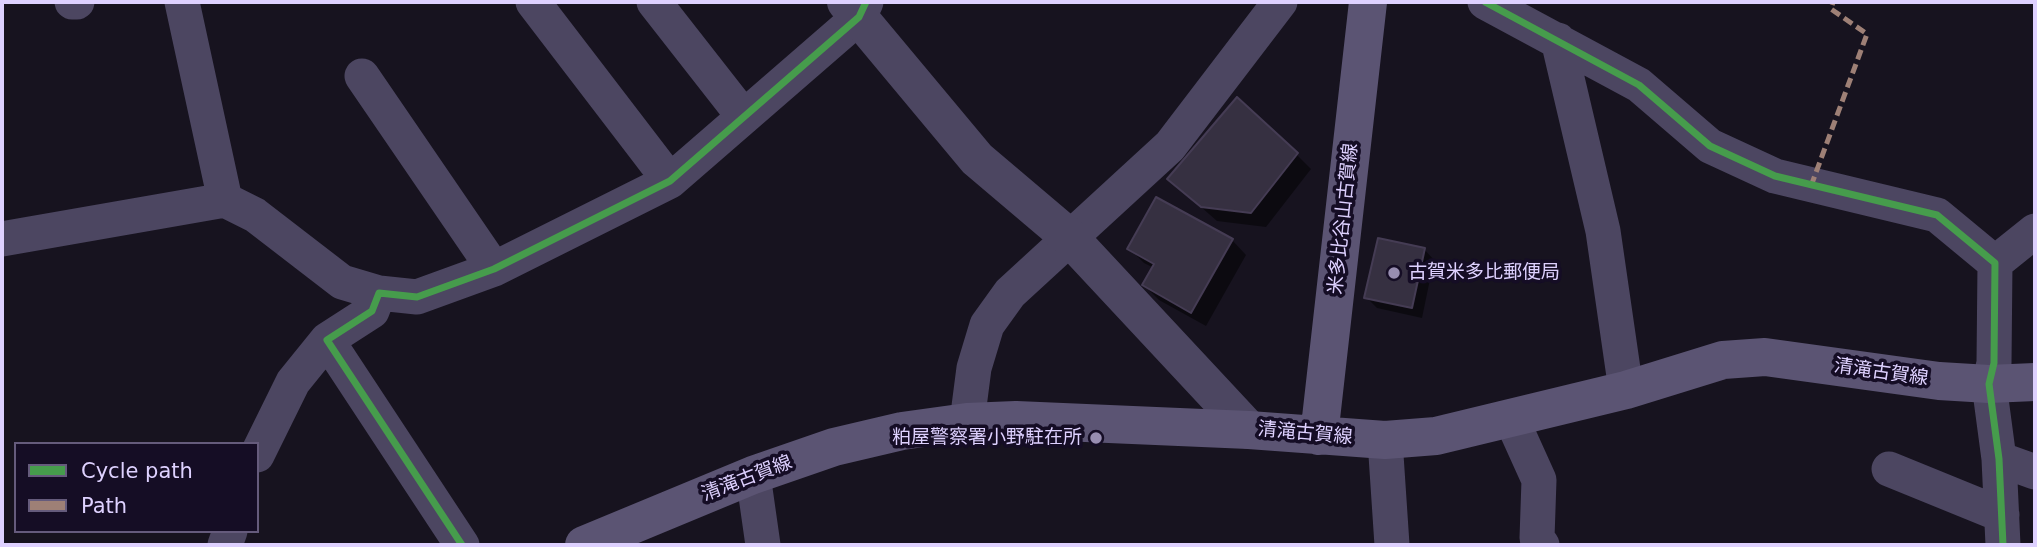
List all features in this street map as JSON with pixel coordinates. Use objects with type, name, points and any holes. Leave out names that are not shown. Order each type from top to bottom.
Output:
[{"type":"main road","name":"米多比谷山古賀線","points":[[1319,436],[1368,2]]},
{"type":"main road","name":"清滝古賀線","points":[[584,545],[754,475],[834,447],[902,431],[967,422],[1016,420],[1249,430],[1385,440],[1436,436],[1626,390],[1723,360],[1765,357],[1939,381],[1989,384],[2035,382]]},
{"type":"street","points":[[182,2],[225,200]]},
{"type":"street","points":[[533,2],[670,181]]},
{"type":"street","points":[[654,2],[744,117]]},
{"type":"street","points":[[967,422],[974,368],[987,325],[1010,293],[1170,146],[1280,2]]},
{"type":"street","points":[[1485,2],[1639,85],[1710,146],[1775,176],[1937,215],[1995,263]]},
{"type":"street","points":[[2,239],[225,200],[255,215],[342,282],[379,293],[417,297],[494,269],[670,181],[744,117],[857,7],[977,159],[1069,237],[1249,430]]},
{"type":"street","points":[[1558,40],[1603,231],[1626,390]]},
{"type":"street","points":[[362,76],[494,269]]},
{"type":"street","points":[[1995,263],[2035,231]]},
{"type":"street","points":[[1995,263],[1994,363],[1989,384],[1999,459],[2003,530]]},
{"type":"street","points":[[259,451],[293,382],[327,340],[372,311],[379,293]]},
{"type":"street","points":[[327,340],[462,545]]},
{"type":"street","points":[[1511,418],[1539,480],[1537,538],[1542,545]]},
{"type":"street","points":[[1385,440],[1392,545]]},
{"type":"street","points":[[1999,459],[2035,472]]},
{"type":"street","points":[[1889,470],[2003,530]]},
{"type":"street","points":[[754,475],[763,545]]},
{"type":"building","points":[[1237,97],[1298,153],[1251,213],[1201,207],[1167,179]]},
{"type":"building","points":[[1156,197],[1233,239],[1191,313],[1142,285],[1154,264],[1127,249]]},
{"type":"building","name":"古賀米多比郵便局","points":[[1378,238],[1425,248],[1412,308],[1364,298]]},
{"type":"marked path","points":[[1811,186],[1867,34],[1831,9],[1833,2]]},
{"type":"cycle path","points":[[462,545],[327,340],[372,311],[379,293],[417,297],[494,269],[670,181],[859,17],[866,2]]},
{"type":"cycle path","points":[[1485,2],[1639,85],[1710,146],[1775,176],[1937,215],[1995,263],[1994,363],[1989,384],[1999,459],[2003,545]]},
{"type":"place","name":"古賀米多比郵便局","points":[[1394,273]]},
{"type":"place","name":"粕屋警察署小野駐在所","points":[[1096,438]]}]
